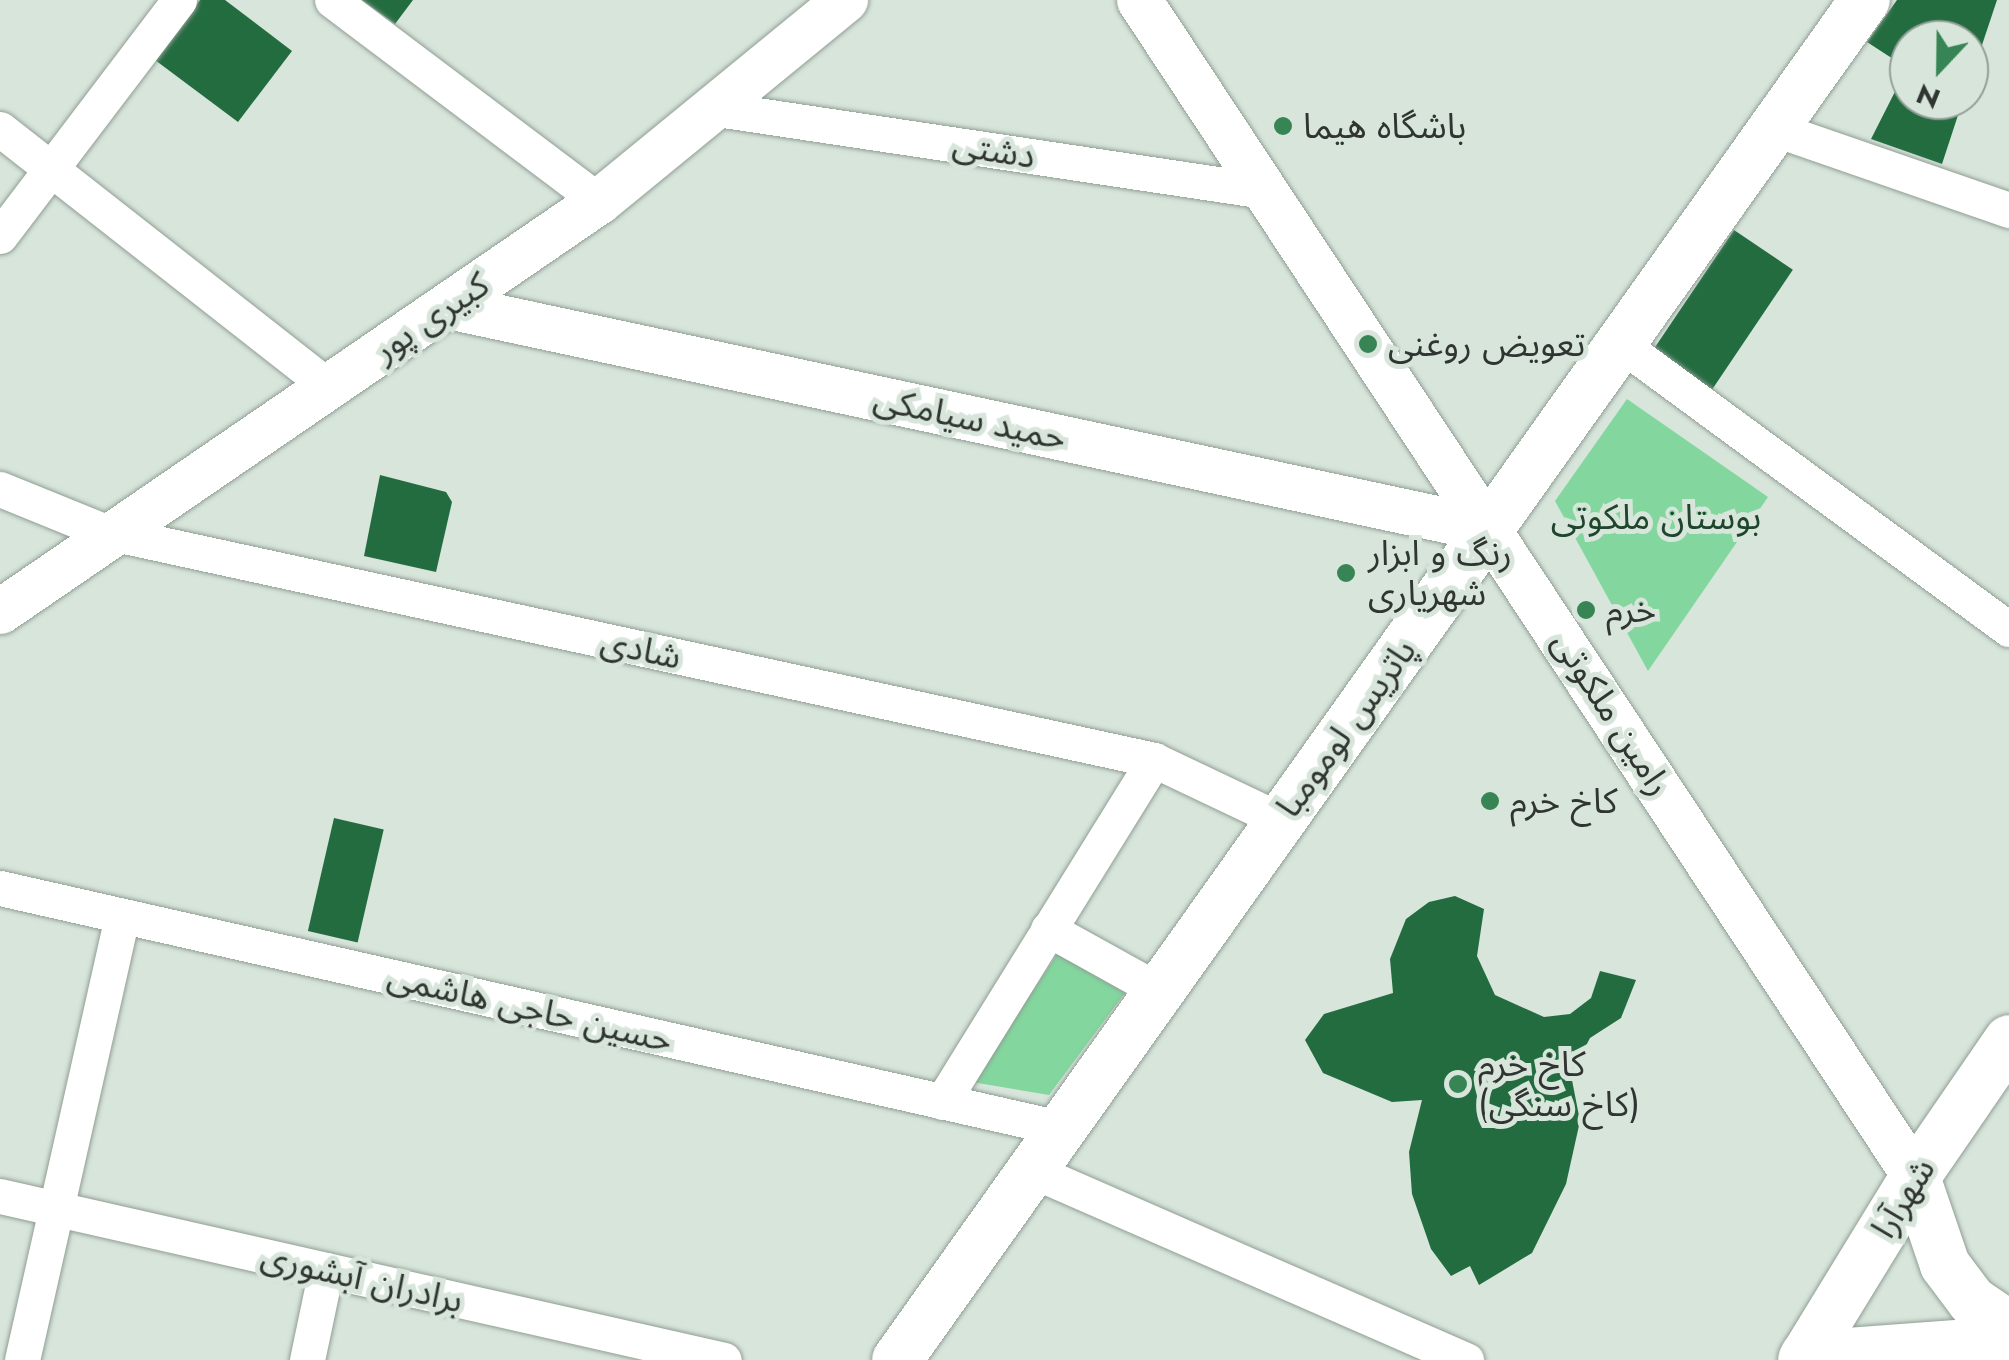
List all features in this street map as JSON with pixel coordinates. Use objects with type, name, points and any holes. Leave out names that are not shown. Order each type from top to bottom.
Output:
[{"type":"main road","name":"پاتریس لومومبا","points":[[897,1360],[1278,820],[1492,530],[1865,0]]},
{"type":"main road","name":"شهرآرا","points":[[1804,1358],[1915,1176],[2009,1040]]},
{"type":"main road","name":"رامین ملکوتی","points":[[1915,1176],[1945,1265],[1972,1300],[2009,1326]]},
{"type":"main road","points":[[1804,1358],[2009,1341]]},
{"type":"street","points":[[0,236],[179,0]]},
{"type":"street","points":[[332,0],[598,201]]},
{"type":"street","name":"رامین ملکوتی","points":[[1139,0],[1271,192],[1915,1176]]},
{"type":"street","name":"کبیری پور","points":[[0,611],[106,532],[448,306],[598,201],[717,108],[822,7]]},
{"type":"street","name":"دشتی","points":[[717,108],[1271,192]]},
{"type":"street","points":[[0,129],[329,386]]},
{"type":"street","points":[[1774,129],[2009,210]]},
{"type":"street","name":"حمید سیامکی","points":[[448,306],[1492,530]]},
{"type":"street","points":[[1622,345],[2009,629]]},
{"type":"street","name":"شادی","points":[[0,490],[106,532],[1154,760],[1278,820]]},
{"type":"street","points":[[942,1102],[1154,760]]},
{"type":"street","name":"حسین حاجی هاشمی","points":[[0,888],[1060,1128]]},
{"type":"street","points":[[22,1360],[122,916]]},
{"type":"street","points":[[1048,929],[1158,990]]},
{"type":"street","points":[[1031,1170],[1466,1360]]},
{"type":"street","name":"برادران آبشوری","points":[[0,1196],[724,1360]]},
{"type":"street","points":[[307,1360],[326,1270]]},
{"type":"green space","name":"بوستان ملکوتی","points":[[1627,399],[1768,497],[1648,671],[1555,501]]},
{"type":"green space","points":[[1058,953],[1127,990],[1049,1095],[972,1082]]},
{"type":"building","points":[[200,0],[225,0],[292,51],[238,122],[155,60]]},
{"type":"building","points":[[362,0],[413,0],[395,24]]},
{"type":"building","points":[[1897,0],[1997,0],[1989,24],[1989,20],[1889,20],[1889,56],[1867,42]]},
{"type":"building","points":[[1889,104],[1889,120],[1956,120],[1942,164],[1871,139]]},
{"type":"building","points":[[1734,230],[1793,270],[1710,392],[1651,353]]},
{"type":"building","points":[[380,475],[446,492],[452,502],[436,572],[364,556]]},
{"type":"building","points":[[334,818],[384,829],[358,942],[308,931]]},
{"type":"building","name":"کاخ خرم (کاخ سنگی)","points":[[1455,896],[1484,909],[1477,956],[1495,995],[1544,1017],[1570,1014],[1591,998],[1600,971],[1636,980],[1621,1018],[1590,1038],[1571,1075],[1580,1121],[1566,1184],[1532,1253],[1479,1285],[1470,1266],[1451,1276],[1431,1249],[1412,1194],[1409,1152],[1422,1100],[1392,1102],[1323,1073],[1305,1040],[1324,1014],[1393,993],[1390,959],[1406,919],[1429,902]]},
{"type":"place","name":"باشگاه هیما","points":[[1283,126]]},
{"type":"place","name":"تعویض روغنی","points":[[1368,344]]},
{"type":"place","name":"رنگ و ابزار شهریاری","points":[[1346,573]]},
{"type":"place","name":"خرم","points":[[1586,610]]},
{"type":"place","name":"کاخ خرم","points":[[1490,801]]},
{"type":"place","name":"کاخ خرم (کاخ سنگی)","points":[[1458,1084]]}]
